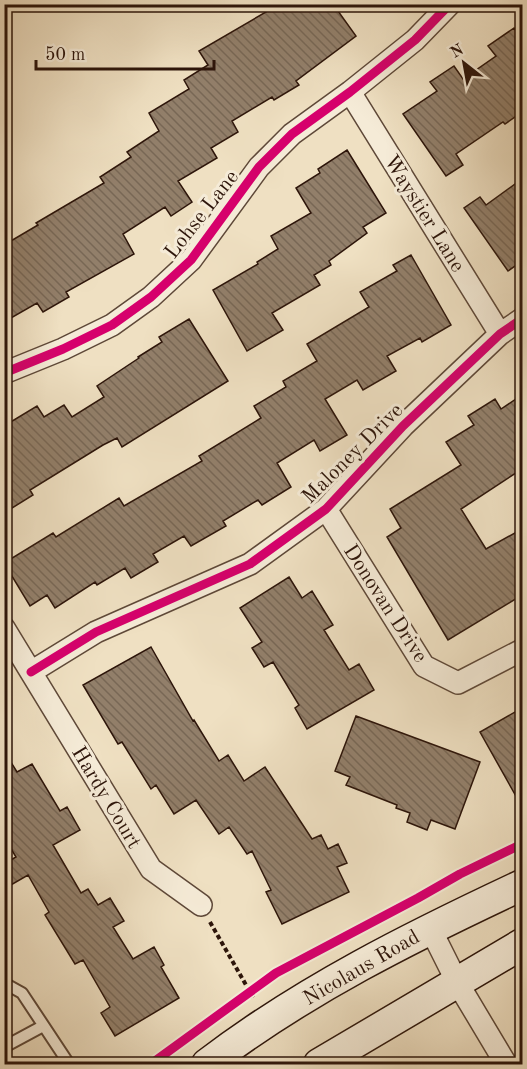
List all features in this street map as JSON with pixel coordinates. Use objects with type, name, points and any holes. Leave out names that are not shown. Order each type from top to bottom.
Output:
[{"type":"main road","name":"Nicolaus Road","points":[[207,1065],[268,1023],[376,956],[522,885]]},
{"type":"main road","points":[[319,1065],[522,944]]},
{"type":"street","name":"Lohse Lane","points":[[4,373],[63,349],[112,325],[151,297],[191,260],[259,167],[292,134],[350,92],[415,40],[450,4]]},
{"type":"street","name":"Waystier Lane","points":[[350,92],[500,334]]},
{"type":"street","name":"Maloney Drive","points":[[31,672],[96,632],[250,564],[326,509],[403,426],[500,334],[522,319]]},
{"type":"street","name":"Donovan Drive","points":[[326,509],[424,666],[458,683],[522,650]]},
{"type":"street","name":"Hardy Court","points":[[4,628],[151,869],[201,905]]},
{"type":"street","points":[[430,928],[506,1065]]},
{"type":"lane","points":[[4,983],[22,993],[69,1065]]},
{"type":"lane","points":[[4,1047],[43,1026]]},
{"type":"path","points":[[201,905],[268,1023]]},
{"type":"building","points":[[261,4],[333,4],[356,36],[296,81],[299,85],[274,100],[272,97],[232,121],[238,132],[211,148],[217,158],[178,181],[192,202],[171,216],[165,207],[123,234],[134,254],[66,292],[69,297],[43,312],[37,303],[4,322],[4,245],[38,225],[36,223],[104,183],[100,177],[131,157],[127,152],[159,131],[149,113],[189,89],[184,80],[208,65],[199,51],[266,12]]},
{"type":"building","points":[[514,28],[522,40],[522,112],[456,154],[463,165],[446,176],[403,114],[437,91],[430,82],[454,66],[463,79],[496,56],[488,46]]},
{"type":"building","points":[[347,150],[386,213],[363,227],[367,233],[329,261],[331,265],[314,275],[320,285],[272,313],[283,330],[247,351],[213,290],[258,264],[257,262],[278,249],[271,236],[311,213],[296,188],[320,173],[318,169]]},
{"type":"building","points":[[522,179],[522,261],[508,271],[464,208],[480,197],[486,205]]},
{"type":"building","points":[[411,255],[451,325],[422,342],[420,338],[387,356],[396,371],[363,390],[357,380],[325,399],[347,435],[320,451],[314,440],[277,463],[291,487],[262,505],[258,500],[223,521],[226,526],[191,546],[184,536],[153,554],[158,562],[131,578],[125,568],[97,585],[95,582],[55,608],[47,595],[30,606],[4,563],[53,533],[56,537],[119,498],[124,506],[202,461],[199,456],[261,418],[254,406],[286,387],[283,381],[317,361],[307,344],[369,307],[360,292],[397,271],[393,265]]},
{"type":"building","points":[[189,319],[228,381],[122,447],[117,438],[103,445],[30,490],[33,495],[4,513],[4,426],[37,406],[44,417],[64,405],[72,417],[104,397],[97,386],[162,342],[159,337]]},
{"type":"building","points":[[522,395],[522,469],[461,509],[486,549],[522,529],[522,595],[448,640],[387,537],[401,528],[390,509],[461,465],[446,442],[474,425],[468,416],[495,399],[501,409]]},
{"type":"building","points":[[289,577],[302,598],[312,591],[333,625],[324,630],[349,670],[359,664],[374,690],[307,729],[295,708],[299,705],[273,662],[264,667],[252,648],[262,642],[240,608]]},
{"type":"building","points":[[151,647],[193,721],[219,761],[228,755],[244,781],[265,767],[312,839],[321,835],[328,849],[338,844],[347,863],[337,867],[349,892],[282,924],[266,892],[271,890],[252,851],[247,854],[229,827],[219,834],[196,800],[174,814],[156,785],[151,789],[122,742],[118,744],[83,685]]},
{"type":"building","points":[[522,708],[522,807],[480,732]]},
{"type":"building","points":[[356,716],[480,762],[455,829],[431,820],[427,830],[407,822],[410,813],[396,808],[397,805],[346,785],[350,777],[335,771]]},
{"type":"building","points":[[4,751],[17,772],[32,764],[60,811],[67,807],[80,830],[53,845],[81,893],[88,889],[98,905],[110,898],[124,921],[113,927],[133,959],[154,947],[164,965],[161,967],[179,998],[115,1036],[101,1013],[110,1007],[83,960],[75,964],[45,915],[49,912],[28,875],[4,889],[4,864],[16,857],[4,837]]},
{"type":"cycle path","points":[[4,373],[63,349],[112,325],[151,297],[191,260],[259,167],[292,134],[350,92],[415,40],[450,4]]},
{"type":"cycle path","points":[[31,672],[96,632],[250,564],[326,509],[403,426],[500,334],[522,319]]},
{"type":"cycle path","points":[[151,1064],[276,973],[460,874],[522,844]]}]
